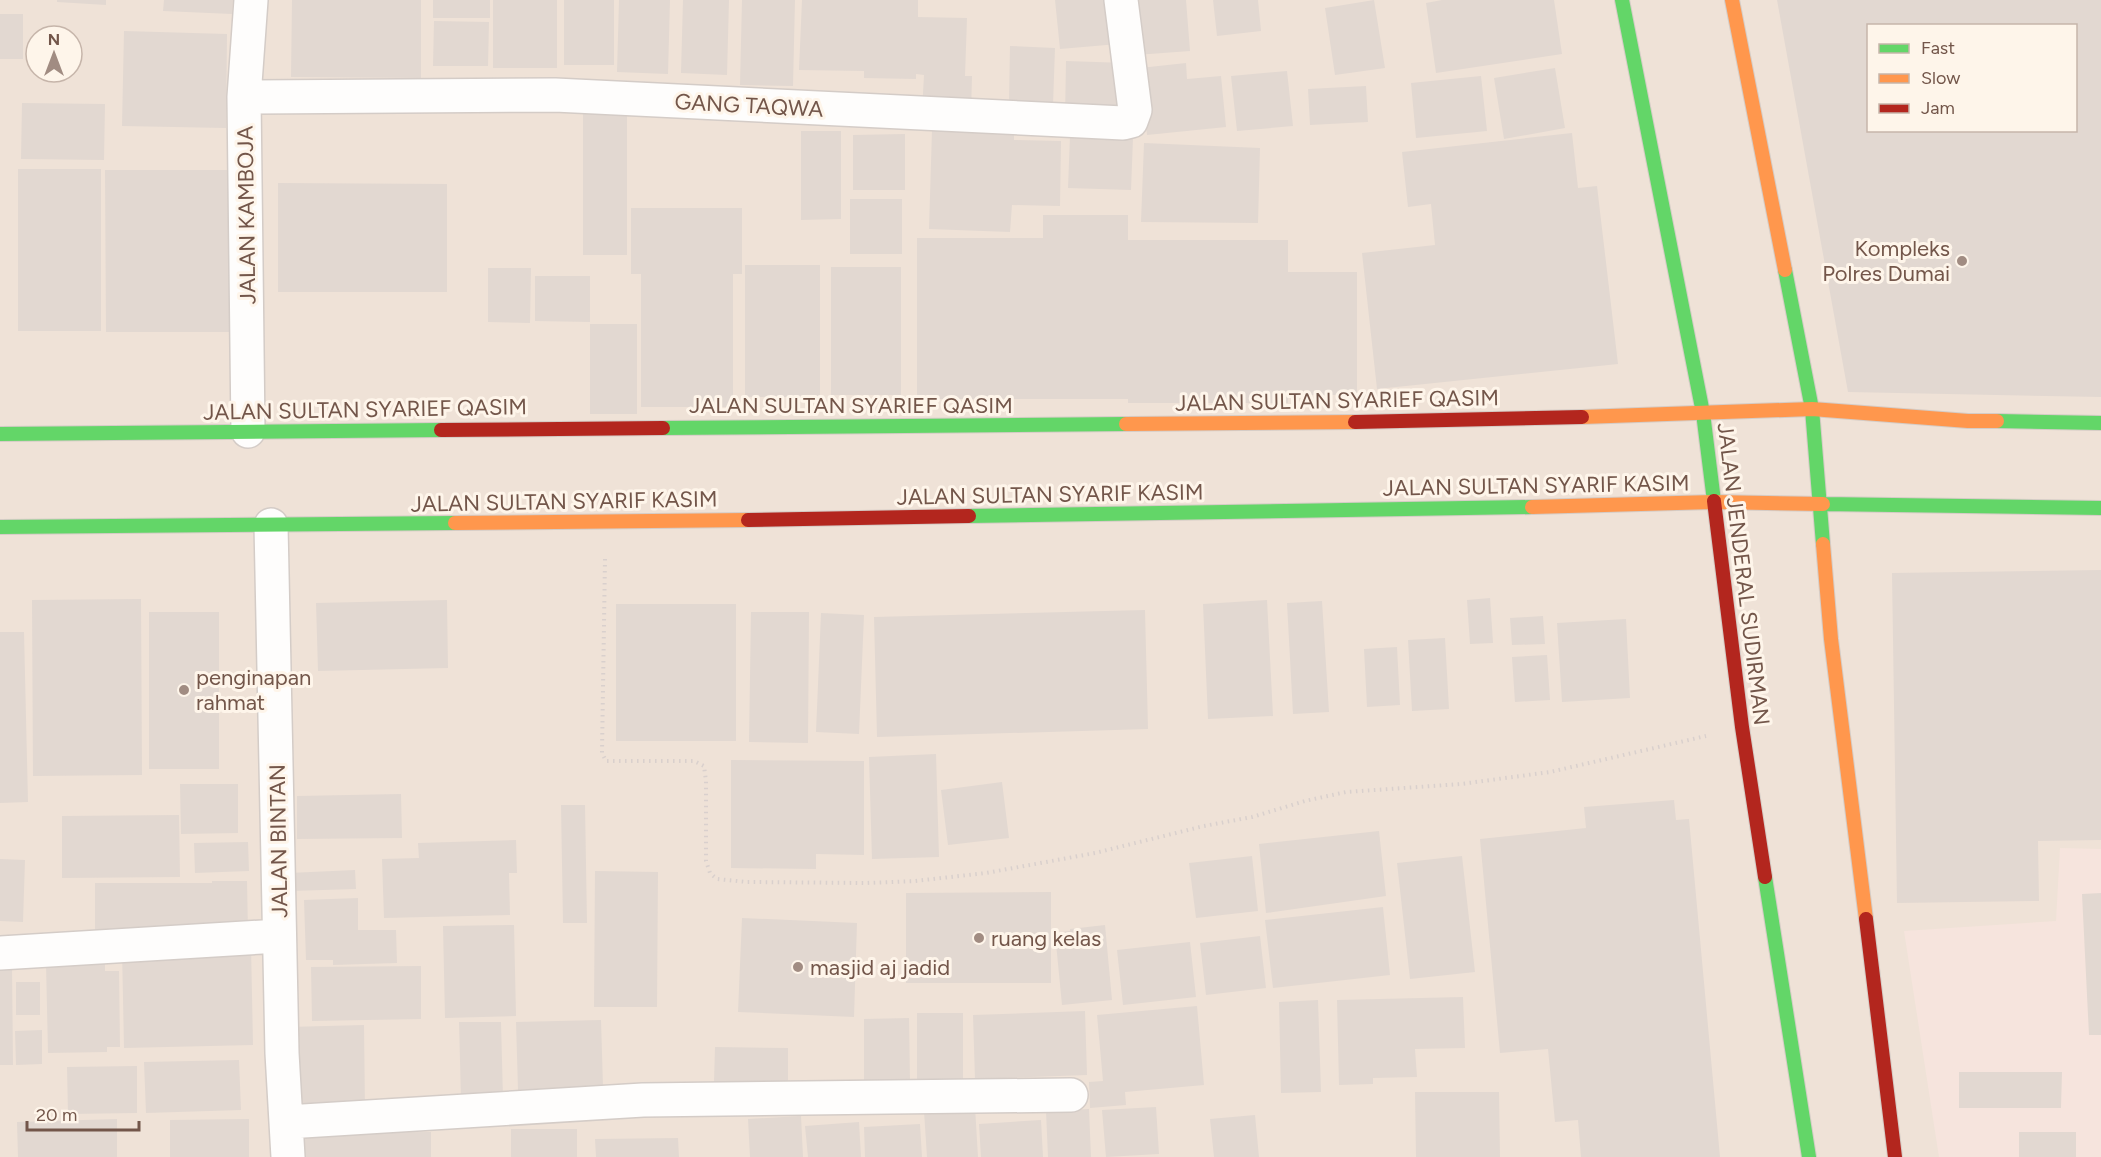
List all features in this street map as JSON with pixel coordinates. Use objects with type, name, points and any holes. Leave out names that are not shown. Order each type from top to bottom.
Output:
[{"type":"street","name":"JALAN KAMBOJA","points":[[248,431],[244,97],[251,0]]},
{"type":"street","name":"GANG TAQWA","points":[[244,97],[555,95],[1123,123],[1131,122],[1134,110],[1121,0]]},
{"type":"street","name":"JALAN JENDERAL SUDIRMAN","points":[[1622,0],[1703,413],[1742,727],[1809,1157]]},
{"type":"street","points":[[1732,0],[1812,409],[1831,639],[1896,1157]]},
{"type":"street","points":[[1703,413],[1812,409],[1968,421],[2101,423]]},
{"type":"street","name":"JALAN SULTAN SYARIEF QASIM","points":[[0,434],[1426,421],[1703,413]]},
{"type":"street","name":"JALAN SULTAN SYARIF KASIM","points":[[0,526],[606,522],[1587,507],[1713,502],[2101,508]]},
{"type":"street","name":"JALAN BINTAN","points":[[271,525],[282,1053],[288,1157]]},
{"type":"street","points":[[0,952],[279,936]]},
{"type":"street","points":[[287,1122],[643,1100],[1071,1095]]},
{"type":"path","points":[[606,522],[602,753],[606,760],[694,760],[704,766],[706,861],[710,873],[717,879],[747,882],[866,883],[915,881],[987,873],[1095,853],[1252,817],[1305,801],[1346,792],[1461,784],[1550,772],[1742,727]]},
{"type":"shaded area","points":[[0,0],[2101,0],[2101,1157],[0,1157]]},
{"type":"shaded area","points":[[2060,848],[2101,849],[2101,1157],[1939,1157],[1904,931],[2056,921]]},
{"type":"building","points":[[57,0],[106,0],[106,5],[57,2]]},
{"type":"building","points":[[164,0],[233,0],[232,14],[163,11]]},
{"type":"building","points":[[292,0],[421,0],[421,78],[291,77]]},
{"type":"building","points":[[433,0],[490,0],[490,18],[433,18]]},
{"type":"building","points":[[493,0],[557,0],[557,68],[493,68]]},
{"type":"building","points":[[564,0],[614,0],[614,65],[564,65]]},
{"type":"building","points":[[619,0],[670,0],[668,74],[617,72]]},
{"type":"building","points":[[683,0],[729,0],[727,75],[681,73]]},
{"type":"building","points":[[742,0],[795,0],[793,86],[740,85]]},
{"type":"building","points":[[802,0],[918,0],[918,17],[967,18],[965,76],[972,76],[971,112],[922,111],[924,75],[916,74],[916,79],[864,78],[864,71],[799,70]]},
{"type":"building","points":[[1055,0],[1114,0],[1118,44],[1060,49]]},
{"type":"building","points":[[1132,0],[1186,0],[1190,51],[1136,55]]},
{"type":"building","points":[[1213,0],[1258,0],[1261,31],[1217,36]]},
{"type":"building","points":[[1374,0],[1385,68],[1335,75],[1325,8]]},
{"type":"building","points":[[1442,0],[1554,0],[1562,54],[1436,73],[1426,3]]},
{"type":"building","name":"Kompleks Polres Dumai","points":[[1777,0],[2101,0],[2101,397],[1848,392]]},
{"type":"building","points":[[0,14],[23,14],[23,59],[0,59]]},
{"type":"building","points":[[434,21],[489,22],[488,66],[433,66]]},
{"type":"building","points":[[124,31],[227,34],[226,128],[122,126]]},
{"type":"building","points":[[1010,46],[1055,48],[1053,105],[1009,103]]},
{"type":"building","points":[[1066,61],[1126,63],[1124,120],[1065,118]]},
{"type":"building","points":[[1186,63],[1187,79],[1221,76],[1226,127],[1147,135],[1140,68]]},
{"type":"building","points":[[1555,68],[1565,128],[1504,139],[1494,78]]},
{"type":"building","points":[[1287,71],[1293,126],[1237,131],[1231,76]]},
{"type":"building","points":[[1481,76],[1487,131],[1416,138],[1411,83]]},
{"type":"building","points":[[1366,86],[1368,122],[1310,125],[1308,89]]},
{"type":"building","points":[[22,103],[105,104],[104,160],[21,159]]},
{"type":"building","points":[[583,111],[627,111],[627,255],[583,255]]},
{"type":"building","points":[[932,130],[1014,133],[1014,140],[1061,141],[1060,206],[1012,205],[1010,232],[929,229]]},
{"type":"building","points":[[801,131],[841,131],[841,219],[801,220]]},
{"type":"building","points":[[1572,133],[1578,188],[1597,186],[1618,364],[1377,389],[1362,253],[1435,245],[1431,204],[1408,207],[1402,152]]},
{"type":"building","points":[[905,134],[905,190],[853,190],[853,135]]},
{"type":"building","points":[[1070,136],[1133,138],[1131,190],[1068,188]]},
{"type":"building","points":[[1144,143],[1260,148],[1258,223],[1141,222]]},
{"type":"building","points":[[18,169],[101,169],[101,331],[18,331]]},
{"type":"building","points":[[105,170],[229,170],[229,332],[106,332]]},
{"type":"building","points":[[278,183],[447,184],[447,292],[278,292]]},
{"type":"building","points":[[850,199],[902,199],[902,254],[850,254]]},
{"type":"building","points":[[631,208],[742,208],[742,274],[733,274],[733,407],[641,407],[641,274],[631,274]]},
{"type":"building","points":[[1043,215],[1128,215],[1128,240],[1288,240],[1288,272],[1357,272],[1357,395],[1288,395],[1288,403],[1128,403],[1128,399],[917,399],[917,238],[1043,238]]},
{"type":"building","points":[[745,265],[820,265],[820,397],[745,397]]},
{"type":"building","points":[[831,267],[901,267],[901,395],[831,395]]},
{"type":"building","points":[[488,268],[531,268],[530,323],[488,322]]},
{"type":"building","points":[[535,276],[590,276],[590,322],[535,321]]},
{"type":"building","points":[[590,324],[637,324],[637,414],[590,414]]},
{"type":"building","points":[[2101,570],[2101,840],[2038,841],[2039,901],[1897,903],[1892,573]]},
{"type":"building","points":[[1490,598],[1493,643],[1470,644],[1467,600]]},
{"type":"building","points":[[141,599],[142,775],[33,776],[32,600]]},
{"type":"building","points":[[447,600],[448,668],[318,671],[316,603]]},
{"type":"building","points":[[1267,600],[1273,716],[1208,719],[1203,604]]},
{"type":"building","points":[[1322,601],[1329,712],[1293,714],[1287,603]]},
{"type":"building","points":[[616,604],[736,604],[736,741],[616,741]]},
{"type":"building","points":[[1145,610],[1148,729],[877,737],[874,617]]},
{"type":"building","name":"penginapan rahmat","points":[[149,612],[219,612],[219,769],[149,769]]},
{"type":"building","points":[[751,612],[809,612],[808,743],[749,742]]},
{"type":"building","points":[[821,613],[864,615],[859,734],[816,732]]},
{"type":"building","points":[[1543,616],[1545,644],[1512,645],[1510,618]]},
{"type":"building","points":[[1626,619],[1630,698],[1562,702],[1557,623]]},
{"type":"building","points":[[0,632],[24,632],[28,802],[0,803]]},
{"type":"building","points":[[1445,638],[1449,709],[1412,711],[1408,640]]},
{"type":"building","points":[[1397,647],[1400,705],[1367,707],[1364,649]]},
{"type":"building","points":[[1547,655],[1550,700],[1515,702],[1512,657]]},
{"type":"building","points":[[936,754],[939,857],[872,859],[869,757]]},
{"type":"building","points":[[731,760],[864,761],[864,855],[816,854],[816,869],[731,868]]},
{"type":"building","points":[[1002,782],[1009,838],[948,845],[941,790]]},
{"type":"building","points":[[180,784],[238,784],[238,833],[181,834]]},
{"type":"building","points":[[401,794],[402,838],[297,839],[297,796]]},
{"type":"building","points":[[1674,800],[1676,820],[1689,819],[1720,1157],[1581,1157],[1578,1120],[1555,1122],[1548,1049],[1500,1053],[1480,839],[1586,828],[1584,807]]},
{"type":"building","points":[[561,805],[585,805],[587,923],[563,923]]},
{"type":"building","points":[[179,815],[180,877],[62,878],[62,816]]},
{"type":"building","points":[[1379,831],[1386,896],[1266,913],[1259,844]]},
{"type":"building","points":[[516,840],[517,873],[509,873],[510,915],[384,918],[382,859],[419,858],[418,843]]},
{"type":"building","points":[[248,842],[249,871],[195,873],[194,843]]},
{"type":"building","points":[[1252,856],[1258,911],[1196,918],[1189,863]]},
{"type":"building","points":[[1462,856],[1475,972],[1410,979],[1397,863]]},
{"type":"building","points":[[0,859],[25,860],[23,922],[0,921]]},
{"type":"building","points":[[355,870],[356,889],[290,891],[289,873]]},
{"type":"building","points":[[595,871],[658,872],[657,1007],[594,1007]]},
{"type":"building","points":[[212,881],[247,881],[248,933],[95,936],[95,883],[212,883]]},
{"type":"building","name":"ruang kelas","points":[[1051,892],[1051,983],[906,983],[906,893]]},
{"type":"building","points":[[2101,893],[2101,1035],[2089,1035],[2082,894]]},
{"type":"building","points":[[358,898],[358,930],[396,930],[397,963],[333,965],[333,960],[306,960],[304,900]]},
{"type":"building","points":[[1383,907],[1390,975],[1273,988],[1265,920]]},
{"type":"building","name":"masjid aj jadid","points":[[742,918],[857,923],[854,1017],[738,1012]]},
{"type":"building","points":[[514,925],[516,1016],[445,1018],[443,926]]},
{"type":"building","points":[[1105,925],[1112,1000],[1062,1005],[1055,933]]},
{"type":"building","points":[[1260,936],[1266,988],[1206,995],[1200,943]]},
{"type":"building","points":[[1190,942],[1196,997],[1123,1005],[1117,950]]},
{"type":"building","points":[[251,946],[253,1045],[124,1048],[122,949]]},
{"type":"building","points":[[105,961],[105,971],[119,971],[120,1047],[107,1047],[107,1052],[48,1053],[46,963]]},
{"type":"building","points":[[0,966],[12,966],[13,1065],[0,1065]]},
{"type":"building","points":[[421,966],[421,1019],[312,1021],[311,967]]},
{"type":"building","points":[[16,982],[40,982],[40,1015],[16,1015]]},
{"type":"building","points":[[1463,997],[1465,1048],[1415,1049],[1417,1077],[1373,1078],[1373,1084],[1339,1085],[1337,1000]]},
{"type":"building","points":[[1318,1000],[1321,1092],[1281,1093],[1279,1002]]},
{"type":"building","points":[[1197,1006],[1204,1085],[1125,1092],[1126,1105],[1090,1108],[1089,1082],[1103,1081],[1097,1015]]},
{"type":"building","points":[[1085,1011],[1087,1075],[975,1079],[973,1015]]},
{"type":"building","points":[[917,1013],[963,1013],[963,1081],[917,1081]]},
{"type":"building","points":[[909,1018],[910,1082],[864,1083],[864,1019]]},
{"type":"building","points":[[601,1020],[603,1087],[518,1090],[516,1022]]},
{"type":"building","points":[[459,1022],[501,1022],[503,1099],[461,1099]]},
{"type":"building","points":[[364,1025],[365,1111],[289,1112],[288,1027]]},
{"type":"building","points":[[42,1030],[42,1064],[16,1065],[15,1031]]},
{"type":"building","points":[[715,1047],[788,1048],[788,1083],[714,1082]]},
{"type":"building","points":[[239,1060],[241,1110],[146,1113],[144,1062]]},
{"type":"building","points":[[137,1066],[137,1113],[68,1114],[67,1067]]},
{"type":"building","points":[[1959,1072],[2062,1072],[2061,1108],[1959,1108]]},
{"type":"building","points":[[1415,1092],[1499,1092],[1500,1157],[1416,1157]]},
{"type":"building","points":[[975,1107],[978,1157],[927,1157],[924,1111]]},
{"type":"building","points":[[1156,1107],[1159,1154],[1106,1157],[1102,1110]]},
{"type":"building","points":[[1089,1109],[1091,1157],[1048,1157],[1046,1111]]},
{"type":"building","points":[[1255,1115],[1259,1157],[1214,1157],[1210,1119]]},
{"type":"building","points":[[801,1116],[803,1157],[750,1157],[748,1119]]},
{"type":"building","points":[[117,1119],[117,1157],[18,1157],[17,1122]]},
{"type":"building","points":[[249,1119],[249,1157],[170,1157],[170,1120]]},
{"type":"building","points":[[1041,1120],[1043,1157],[981,1157],[979,1124]]},
{"type":"building","points":[[859,1122],[861,1157],[808,1157],[805,1126]]},
{"type":"building","points":[[920,1124],[922,1157],[865,1157],[864,1127]]},
{"type":"building","points":[[511,1129],[577,1129],[577,1157],[511,1157]]},
{"type":"building","points":[[431,1132],[431,1157],[296,1157],[296,1133]]},
{"type":"building","points":[[2019,1132],[2076,1132],[2076,1157],[2019,1157]]},
{"type":"building","points":[[678,1138],[679,1157],[596,1157],[595,1139]]},
{"type":"traffic: fast","points":[[1622,0],[1703,413],[1714,501]]},
{"type":"traffic: fast","points":[[1785,270],[1812,409],[1823,544]]},
{"type":"traffic: fast","points":[[1997,421],[2101,423]]},
{"type":"traffic: fast","points":[[663,428],[1126,424]]},
{"type":"traffic: fast","points":[[0,434],[441,430]]},
{"type":"traffic: fast","points":[[1823,504],[2101,508]]},
{"type":"traffic: fast","points":[[969,516],[1532,507]]},
{"type":"traffic: fast","points":[[0,527],[455,523]]},
{"type":"traffic: fast","points":[[1765,877],[1809,1157]]},
{"type":"traffic: slow","points":[[1732,0],[1785,270]]},
{"type":"traffic: slow","points":[[1582,417],[1812,409],[1968,421],[1997,421]]},
{"type":"traffic: slow","points":[[1126,424],[1355,422]]},
{"type":"traffic: slow","points":[[1532,507],[1713,502],[1823,504]]},
{"type":"traffic: slow","points":[[455,523],[748,520]]},
{"type":"traffic: slow","points":[[1823,544],[1831,639],[1866,919]]},
{"type":"traffic: jam","points":[[1355,422],[1582,417]]},
{"type":"traffic: jam","points":[[441,430],[663,428]]},
{"type":"traffic: jam","points":[[1714,501],[1742,727],[1765,877]]},
{"type":"traffic: jam","points":[[748,520],[969,516]]},
{"type":"traffic: jam","points":[[1866,919],[1895,1157]]},
{"type":"place","name":"Kompleks Polres Dumai","points":[[1962,261]]},
{"type":"place","name":"penginapan rahmat","points":[[184,690]]},
{"type":"place","name":"ruang kelas","points":[[979,938]]},
{"type":"place","name":"masjid aj jadid","points":[[798,967]]}]
